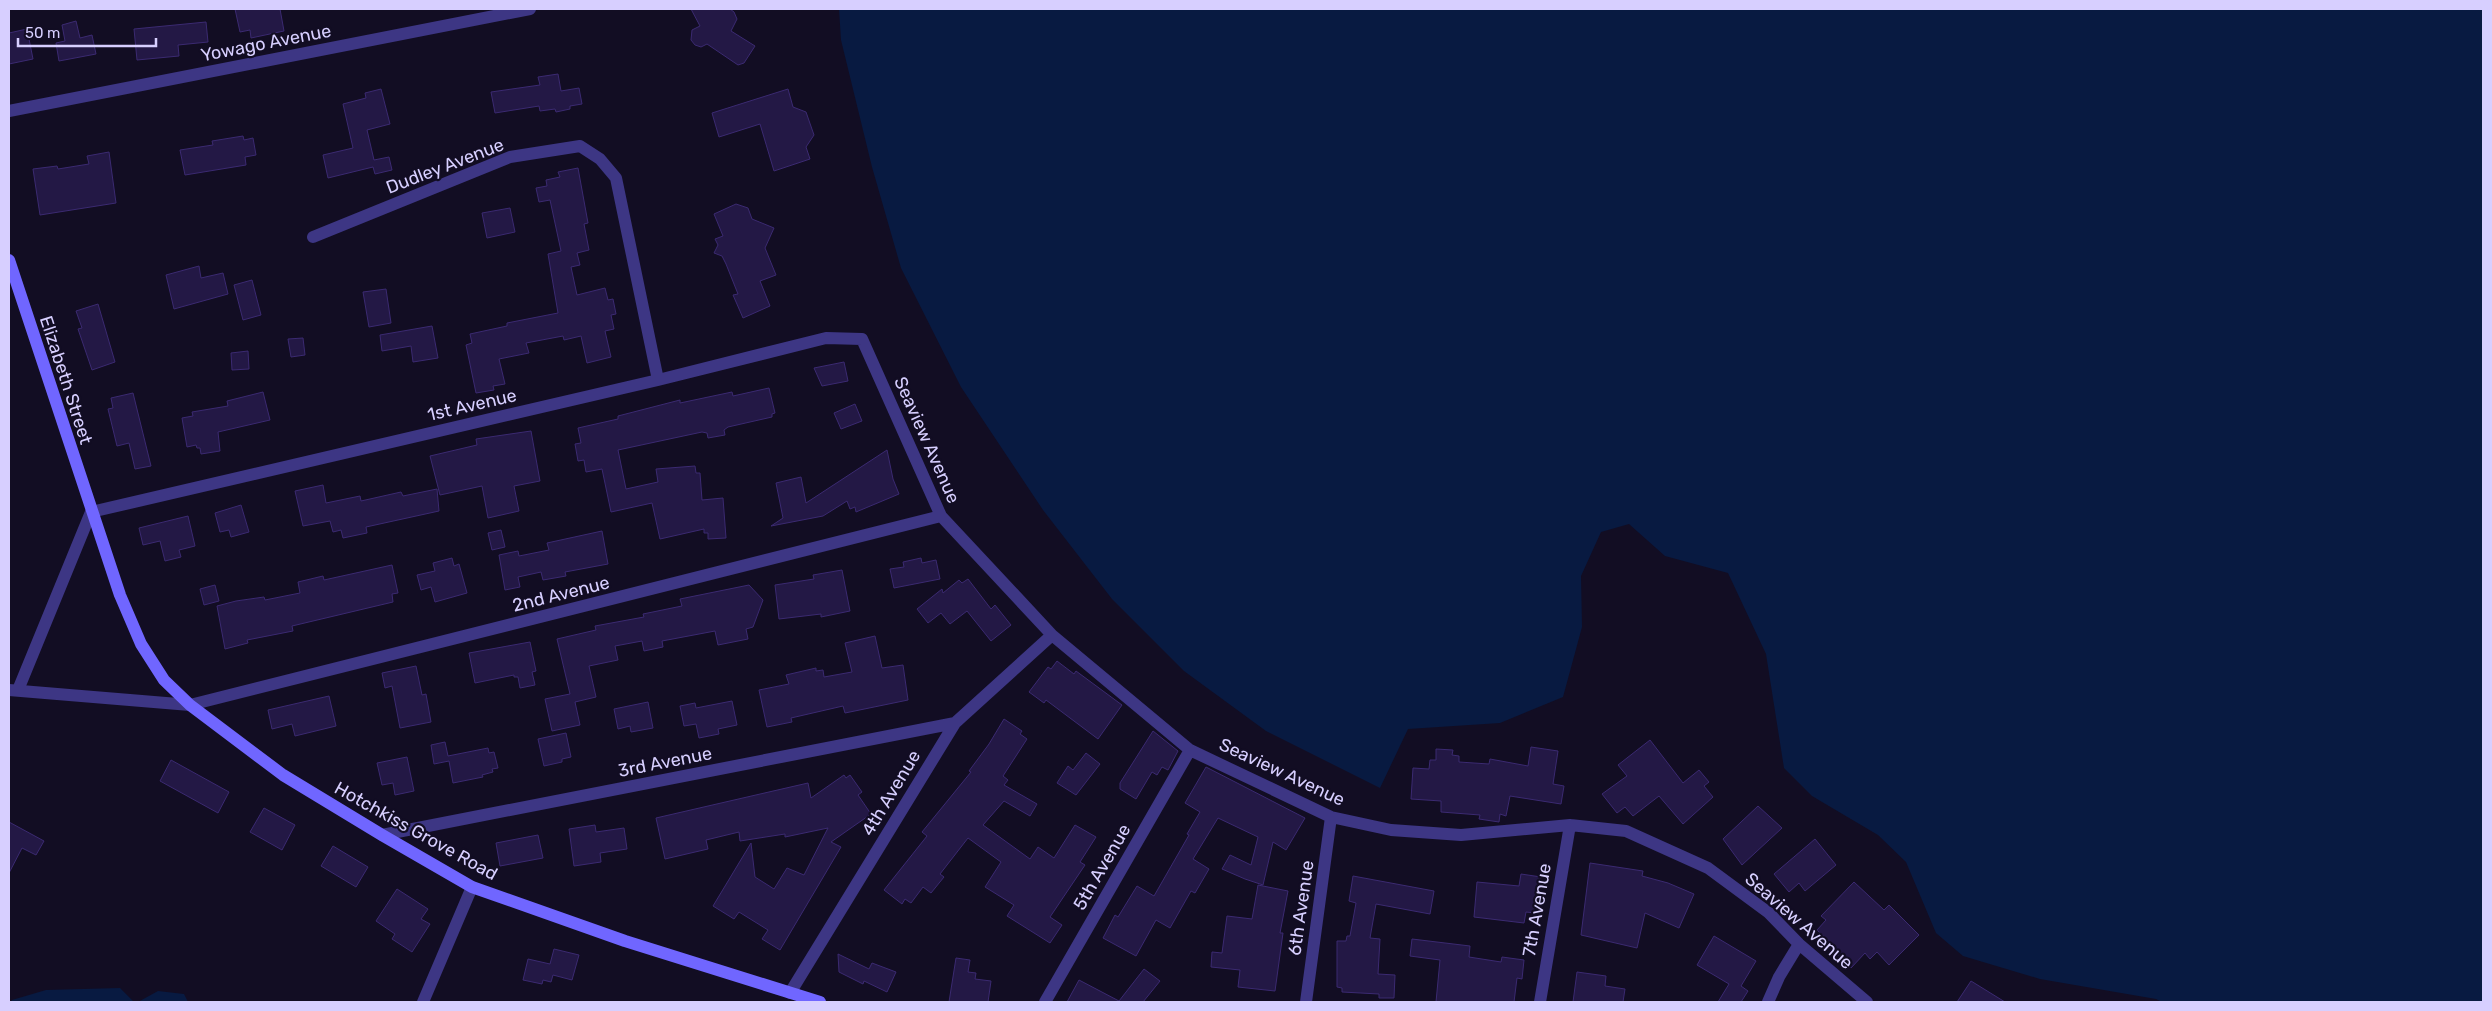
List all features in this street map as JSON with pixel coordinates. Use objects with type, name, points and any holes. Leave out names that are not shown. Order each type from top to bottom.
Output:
[{"type":"main road","name":"Elizabeth Street","points":[[9,260],[120,595],[141,644],[164,680],[190,705]]},
{"type":"main road","name":"Hotchkiss Grove Road","points":[[190,705],[283,775],[382,836],[472,887],[607,935],[820,1002]]},
{"type":"street","name":"Yowago Avenue","points":[[9,111],[530,9]]},
{"type":"street","name":"Dudley Avenue","points":[[313,237],[510,157],[580,146],[600,159],[616,178],[658,380]]},
{"type":"street","name":"1st Avenue","points":[[91,512],[658,380],[826,338],[862,339]]},
{"type":"street","name":"Seaview Avenue","points":[[862,339],[941,516],[1052,635],[1190,750],[1331,818],[1391,830],[1460,835],[1570,824],[1626,831],[1708,868],[1769,913],[1799,944],[1867,1002]]},
{"type":"street","points":[[91,512],[14,690],[190,705]]},
{"type":"street","name":"2nd Avenue","points":[[190,705],[941,516]]},
{"type":"street","name":"4th Avenue","points":[[790,993],[955,722],[1052,635]]},
{"type":"street","name":"3rd Avenue","points":[[382,836],[955,722]]},
{"type":"street","name":"5th Avenue","points":[[1044,1002],[1190,750]]},
{"type":"street","name":"6th Avenue","points":[[1306,1002],[1331,818]]},
{"type":"street","name":"7th Avenue","points":[[1540,1002],[1570,824]]},
{"type":"street","points":[[423,1002],[472,887]]},
{"type":"street","points":[[1768,1002],[1779,977],[1799,944]]},
{"type":"water","points":[[839,9],[2483,9],[2483,1002],[2162,1002],[2156,999],[2040,979],[1963,956],[1936,933],[1906,862],[1878,835],[1812,796],[1784,768],[1766,654],[1728,573],[1665,556],[1629,524],[1601,532],[1581,576],[1582,627],[1563,697],[1500,723],[1408,729],[1380,788],[1266,731],[1184,671],[1112,599],[1043,510],[961,387],[901,268],[872,167],[841,40]]},
{"type":"water","points":[[120,988],[134,1002],[11,1002],[12,1000],[46,990]]},
{"type":"water","points":[[158,991],[184,994],[188,1002],[138,1002]]},
{"type":"building","points":[[235,9],[280,9],[284,31],[251,38],[250,30],[240,32]]},
{"type":"building","points":[[691,9],[730,9],[734,12],[737,19],[731,31],[755,46],[744,63],[738,65],[707,44],[701,47],[695,45],[691,40],[692,30],[700,26]]},
{"type":"building","points":[[76,21],[80,38],[92,35],[96,54],[59,61],[56,43],[65,41],[62,25]]},
{"type":"building","points":[[206,22],[208,42],[178,45],[179,56],[137,60],[134,29]]},
{"type":"building","points":[[27,29],[33,59],[9,64],[9,33]]},
{"type":"building","points":[[558,74],[561,91],[579,88],[582,104],[570,106],[570,109],[556,112],[555,109],[540,111],[539,106],[495,113],[491,92],[540,85],[538,77]]},
{"type":"building","points":[[381,89],[390,124],[367,130],[374,160],[389,157],[392,170],[375,174],[373,167],[328,178],[323,155],[353,148],[343,104],[366,98],[365,93]]},
{"type":"building","points":[[788,89],[793,107],[806,112],[814,135],[806,147],[810,159],[774,171],[760,124],[719,137],[712,113]]},
{"type":"building","points":[[243,136],[244,140],[253,138],[256,155],[245,157],[246,165],[185,175],[180,150],[213,145],[212,141]]},
{"type":"building","points":[[109,152],[116,203],[40,215],[33,169],[57,166],[58,169],[89,164],[87,156]]},
{"type":"building","points":[[578,168],[588,223],[584,224],[589,250],[577,253],[580,265],[571,267],[577,295],[605,288],[608,300],[613,299],[616,314],[611,315],[614,329],[605,331],[611,357],[587,363],[581,336],[564,340],[563,336],[526,343],[529,353],[499,359],[505,384],[493,386],[494,390],[476,393],[466,345],[472,343],[470,334],[507,326],[507,323],[558,313],[548,254],[561,251],[550,200],[539,202],[536,188],[547,186],[546,180],[560,177],[558,172]]},
{"type":"building","points":[[736,204],[748,208],[752,219],[774,228],[765,248],[776,275],[760,281],[770,306],[743,318],[733,295],[738,294],[726,264],[722,256],[714,253],[718,245],[715,239],[723,236],[714,214]]},
{"type":"building","points":[[510,208],[515,232],[487,238],[482,213]]},
{"type":"building","points":[[199,266],[201,278],[223,273],[228,294],[174,309],[166,275]]},
{"type":"building","points":[[252,280],[261,315],[243,320],[234,285]]},
{"type":"building","points":[[386,289],[391,323],[369,327],[363,292]]},
{"type":"building","points":[[98,304],[115,362],[92,370],[78,329],[82,328],[76,311]]},
{"type":"building","points":[[432,326],[438,358],[413,362],[411,346],[382,351],[380,335]]},
{"type":"building","points":[[303,338],[305,355],[291,357],[288,339]]},
{"type":"building","points":[[248,351],[249,369],[232,370],[231,353]]},
{"type":"building","points":[[844,362],[848,381],[822,386],[814,368]]},
{"type":"building","points":[[769,388],[775,413],[772,414],[772,417],[728,427],[724,430],[725,435],[708,438],[707,433],[702,432],[618,450],[626,489],[658,482],[656,469],[695,466],[696,473],[700,473],[702,500],[723,498],[726,538],[708,539],[708,533],[704,533],[704,529],[660,539],[652,503],[611,512],[602,469],[586,472],[584,460],[578,461],[575,444],[581,443],[578,428],[618,419],[618,416],[680,400],[680,403],[732,392],[733,396]]},
{"type":"building","points":[[263,392],[270,420],[218,432],[220,451],[201,454],[200,448],[197,448],[196,445],[187,447],[182,418],[193,416],[192,412],[228,406],[227,401]]},
{"type":"building","points":[[133,393],[151,466],[135,469],[129,443],[117,446],[108,409],[113,408],[111,398]]},
{"type":"building","points":[[855,404],[862,421],[841,429],[834,413]]},
{"type":"building","points":[[531,431],[540,481],[514,486],[519,511],[488,518],[482,486],[440,495],[430,456],[477,445],[476,439]]},
{"type":"building","points":[[887,450],[893,479],[899,494],[856,512],[855,507],[850,509],[847,501],[823,516],[771,526],[783,518],[776,483],[801,477],[806,503]]},
{"type":"building","points":[[323,485],[326,503],[360,496],[361,501],[401,492],[403,496],[437,489],[439,511],[366,527],[367,533],[343,538],[341,530],[333,532],[330,521],[303,526],[295,491]]},
{"type":"building","points":[[241,505],[249,532],[231,537],[229,530],[220,532],[215,513]]},
{"type":"building","points":[[188,516],[195,546],[179,550],[181,557],[165,561],[160,541],[143,545],[139,528]]},
{"type":"building","points":[[501,530],[505,547],[492,550],[488,533]]},
{"type":"building","points":[[602,531],[608,564],[565,572],[566,576],[543,580],[541,572],[518,577],[520,587],[505,590],[499,555],[518,551],[519,556],[549,550],[547,543]]},
{"type":"building","points":[[452,558],[454,566],[459,564],[467,593],[435,602],[431,587],[421,590],[417,575],[435,571],[433,563]]},
{"type":"building","points":[[921,558],[922,563],[936,560],[940,579],[894,588],[890,569],[904,567],[903,562]]},
{"type":"building","points":[[392,565],[398,593],[392,594],[393,602],[292,626],[293,631],[247,640],[248,643],[225,649],[217,606],[236,601],[264,597],[265,600],[300,593],[298,582],[323,576],[324,580]]},
{"type":"building","points":[[842,570],[850,611],[821,617],[821,614],[779,619],[775,585],[814,579],[813,575]]},
{"type":"building","points":[[968,579],[991,609],[995,605],[1011,625],[991,641],[967,611],[950,624],[941,613],[928,623],[917,609],[942,589],[943,593],[959,580],[962,583]]},
{"type":"building","points":[[215,585],[219,601],[204,605],[200,589]]},
{"type":"building","points":[[749,585],[763,600],[753,627],[746,629],[748,639],[718,645],[715,631],[662,641],[663,647],[644,651],[642,641],[615,646],[618,660],[589,666],[596,697],[575,702],[580,725],[552,731],[545,699],[570,694],[557,639],[596,630],[595,626],[644,617],[643,614],[682,606],[680,599]]},
{"type":"building","points":[[875,636],[882,668],[903,665],[908,700],[845,713],[843,706],[791,718],[792,722],[767,727],[759,690],[789,684],[786,675],[816,668],[816,671],[823,670],[824,677],[852,672],[845,643]]},
{"type":"building","points":[[530,642],[536,671],[532,672],[535,685],[520,688],[518,677],[514,677],[514,675],[475,683],[469,653]]},
{"type":"building","points":[[1057,661],[1074,674],[1076,671],[1122,705],[1098,739],[1046,700],[1044,703],[1029,692],[1048,667],[1051,669]]},
{"type":"building","points":[[416,666],[422,695],[426,694],[431,722],[400,728],[392,686],[385,688],[382,673]]},
{"type":"building","points":[[329,696],[336,726],[295,736],[292,724],[272,729],[268,710]]},
{"type":"building","points":[[732,701],[737,725],[718,729],[719,734],[699,738],[696,724],[684,726],[680,706],[695,703],[696,708]]},
{"type":"building","points":[[648,702],[653,728],[631,732],[630,726],[618,729],[614,709]]},
{"type":"building","points":[[1004,719],[1022,731],[1020,734],[1027,739],[1003,776],[1008,780],[1004,785],[1037,804],[1030,816],[1004,801],[983,825],[1030,859],[1038,847],[1054,858],[1075,825],[1096,837],[1080,862],[1085,865],[1050,917],[1062,925],[1050,943],[1007,916],[1014,905],[985,887],[1001,862],[968,838],[940,874],[944,877],[931,893],[923,887],[911,903],[905,899],[902,904],[884,890],[927,836],[922,832],[971,772],[969,771],[989,744]]},
{"type":"building","points":[[1153,731],[1178,751],[1168,770],[1162,767],[1157,775],[1152,772],[1136,799],[1120,789],[1120,783]]},
{"type":"building","points":[[566,733],[571,757],[562,759],[562,762],[544,766],[538,739]]},
{"type":"building","points":[[1650,740],[1683,783],[1699,770],[1709,782],[1704,786],[1713,797],[1683,824],[1659,796],[1633,816],[1625,807],[1617,813],[1602,794],[1627,776],[1618,765]]},
{"type":"building","points":[[445,742],[448,756],[488,748],[489,753],[494,752],[498,768],[492,769],[493,772],[482,775],[483,777],[453,783],[449,761],[434,764],[431,745]]},
{"type":"building","points":[[1531,747],[1558,751],[1553,784],[1564,786],[1561,804],[1510,796],[1506,816],[1500,814],[1499,822],[1479,819],[1480,815],[1441,812],[1441,801],[1411,799],[1413,768],[1429,769],[1430,760],[1436,760],[1436,749],[1453,750],[1452,755],[1459,756],[1459,762],[1489,764],[1490,759],[1528,766]]},
{"type":"building","points":[[1086,753],[1100,764],[1076,795],[1057,783],[1068,766],[1073,770]]},
{"type":"building","points":[[407,757],[414,791],[395,795],[393,783],[382,785],[377,763]]},
{"type":"building","points":[[171,760],[229,792],[218,813],[160,781]]},
{"type":"building","points":[[1206,767],[1305,818],[1286,850],[1273,842],[1263,885],[1222,869],[1230,855],[1251,865],[1258,837],[1218,818],[1193,859],[1209,869],[1195,893],[1191,891],[1170,928],[1156,920],[1136,956],[1103,938],[1115,915],[1118,917],[1137,886],[1154,896],[1200,812],[1185,803]]},
{"type":"building","points":[[844,775],[846,778],[850,775],[862,792],[858,795],[871,814],[831,842],[841,847],[780,950],[762,939],[768,930],[739,912],[734,919],[713,906],[751,843],[755,877],[774,889],[787,868],[804,875],[828,828],[785,837],[785,834],[740,841],[739,832],[706,840],[708,849],[665,859],[656,818],[808,783],[811,798]]},
{"type":"building","points":[[1758,806],[1782,828],[1742,865],[1723,839]]},
{"type":"building","points":[[264,808],[295,825],[282,850],[250,832]]},
{"type":"building","points":[[9,822],[44,841],[36,855],[22,848],[9,873]]},
{"type":"building","points":[[595,825],[596,832],[624,828],[627,849],[600,853],[601,862],[574,866],[569,829]]},
{"type":"building","points":[[538,835],[543,858],[500,866],[496,843]]},
{"type":"building","points":[[1815,839],[1836,865],[1805,891],[1799,883],[1789,892],[1774,874]]},
{"type":"building","points":[[333,846],[368,867],[356,887],[321,866]]},
{"type":"building","points":[[1590,863],[1643,871],[1642,876],[1668,883],[1694,894],[1679,928],[1645,913],[1637,948],[1581,935]]},
{"type":"building","points":[[1521,874],[1541,877],[1535,913],[1526,912],[1524,923],[1474,917],[1477,882],[1519,886]]},
{"type":"building","points":[[1353,876],[1434,891],[1430,914],[1376,904],[1370,938],[1380,939],[1378,974],[1395,975],[1394,998],[1379,998],[1379,994],[1342,992],[1342,988],[1337,987],[1337,941],[1346,941],[1347,936],[1350,936],[1356,903],[1349,901]]},
{"type":"building","points":[[1854,882],[1884,910],[1889,905],[1919,935],[1889,965],[1877,952],[1870,959],[1865,953],[1851,968],[1836,953],[1838,950],[1817,930],[1826,920],[1821,916]]},
{"type":"building","points":[[1258,885],[1288,891],[1280,933],[1283,933],[1275,991],[1238,987],[1240,970],[1211,967],[1212,952],[1222,953],[1227,916],[1252,919]]},
{"type":"building","points":[[397,889],[428,909],[421,919],[430,924],[412,952],[392,939],[395,934],[376,921]]},
{"type":"building","points":[[1714,936],[1756,961],[1741,986],[1748,991],[1741,1002],[1718,1002],[1729,984],[1697,965]]},
{"type":"building","points":[[1412,939],[1470,946],[1469,957],[1501,962],[1502,957],[1524,960],[1522,979],[1517,978],[1514,1002],[1436,1002],[1440,960],[1410,956]]},
{"type":"building","points":[[554,949],[579,955],[572,980],[553,975],[551,982],[543,980],[542,984],[523,980],[528,959],[550,964]]},
{"type":"building","points":[[838,954],[869,969],[872,963],[896,972],[887,992],[864,981],[863,984],[839,972]]},
{"type":"building","points":[[956,958],[970,960],[968,972],[976,973],[975,979],[991,981],[988,1002],[949,1002]]},
{"type":"building","points":[[1144,969],[1160,981],[1143,1002],[1067,1002],[1079,980],[1119,1001]]},
{"type":"building","points":[[1577,972],[1606,976],[1605,986],[1625,989],[1623,1002],[1573,1002]]},
{"type":"building","points":[[1971,981],[2005,1002],[1957,1002]]}]
